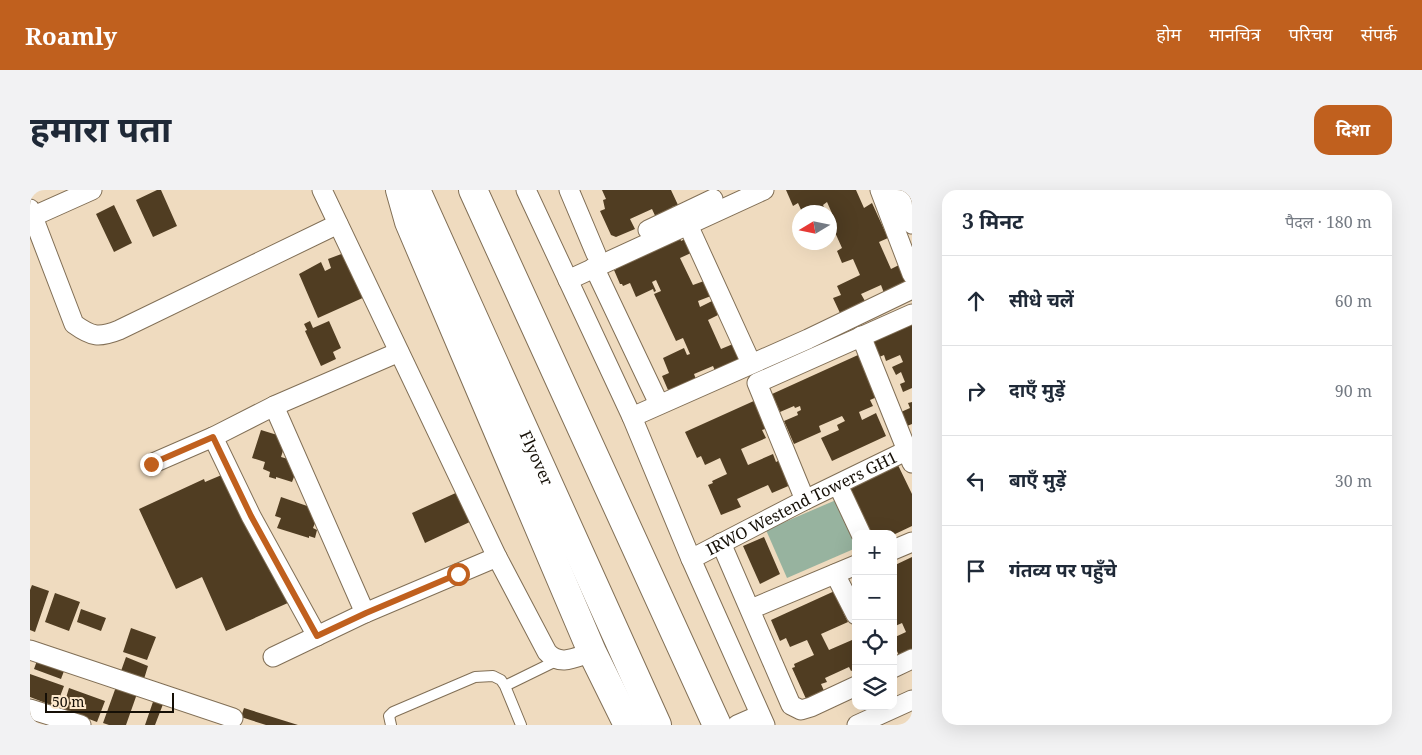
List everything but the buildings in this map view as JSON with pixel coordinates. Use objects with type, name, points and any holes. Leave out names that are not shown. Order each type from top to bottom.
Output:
[{"type":"main road","points":[[400,190],[409,222],[592,652],[628,725]]},
{"type":"main road","name":"Flyover","points":[[416,190],[657,725]]},
{"type":"main road","points":[[456,190],[696,725]]},
{"type":"main road","points":[[473,190],[717,725]]},
{"type":"street","points":[[92,190],[32,212],[74,324],[85,332],[97,336],[119,330],[338,224]]},
{"type":"street","points":[[322,190],[497,558],[547,652],[552,658],[558,660],[565,660],[592,652]]},
{"type":"street","points":[[526,190],[632,417],[691,559],[763,720],[738,725]]},
{"type":"street","points":[[569,190],[595,261],[659,404]]},
{"type":"street","points":[[565,275],[734,190]]},
{"type":"street","points":[[595,261],[688,226],[764,190]]},
{"type":"street","points":[[880,190],[912,274]]},
{"type":"street","points":[[896,190],[912,196]]},
{"type":"street","points":[[896,190],[912,224]]},
{"type":"street","points":[[688,226],[751,363]]},
{"type":"street","points":[[632,417],[808,339],[912,289]]},
{"type":"street","points":[[805,500],[757,383],[912,314]]},
{"type":"street","points":[[860,336],[910,454]]},
{"type":"street","points":[[151,464],[213,437],[274,406],[399,352]]},
{"type":"street","points":[[274,406],[366,613]]},
{"type":"street","points":[[213,437],[251,516],[317,636]]},
{"type":"street","name":"IRWO Westend Towers GH1","points":[[691,559],[805,500],[910,454]]},
{"type":"street","points":[[838,485],[859,530]]},
{"type":"street","points":[[897,548],[912,542]]},
{"type":"street","points":[[722,543],[791,705],[801,710],[852,688]]},
{"type":"street","points":[[273,657],[366,613],[497,558]]},
{"type":"street","points":[[751,609],[852,567]]},
{"type":"street","points":[[835,574],[852,607]]},
{"type":"street","points":[[30,650],[233,718]]},
{"type":"street","points":[[897,666],[912,659]]},
{"type":"street","points":[[856,725],[912,700]]},
{"type":"street","points":[[30,709],[81,725]]},
{"type":"lane","points":[[505,686],[558,660]]},
{"type":"lane","points":[[390,725],[389,716],[393,712],[475,677],[493,676],[501,680],[505,686],[521,725]]},
{"type":"green space","points":[[836,500],[852,536],[852,550],[787,578],[766,530]]},
{"type":"route","points":[[151,464],[213,437],[251,516],[317,636],[458,574]]}]
